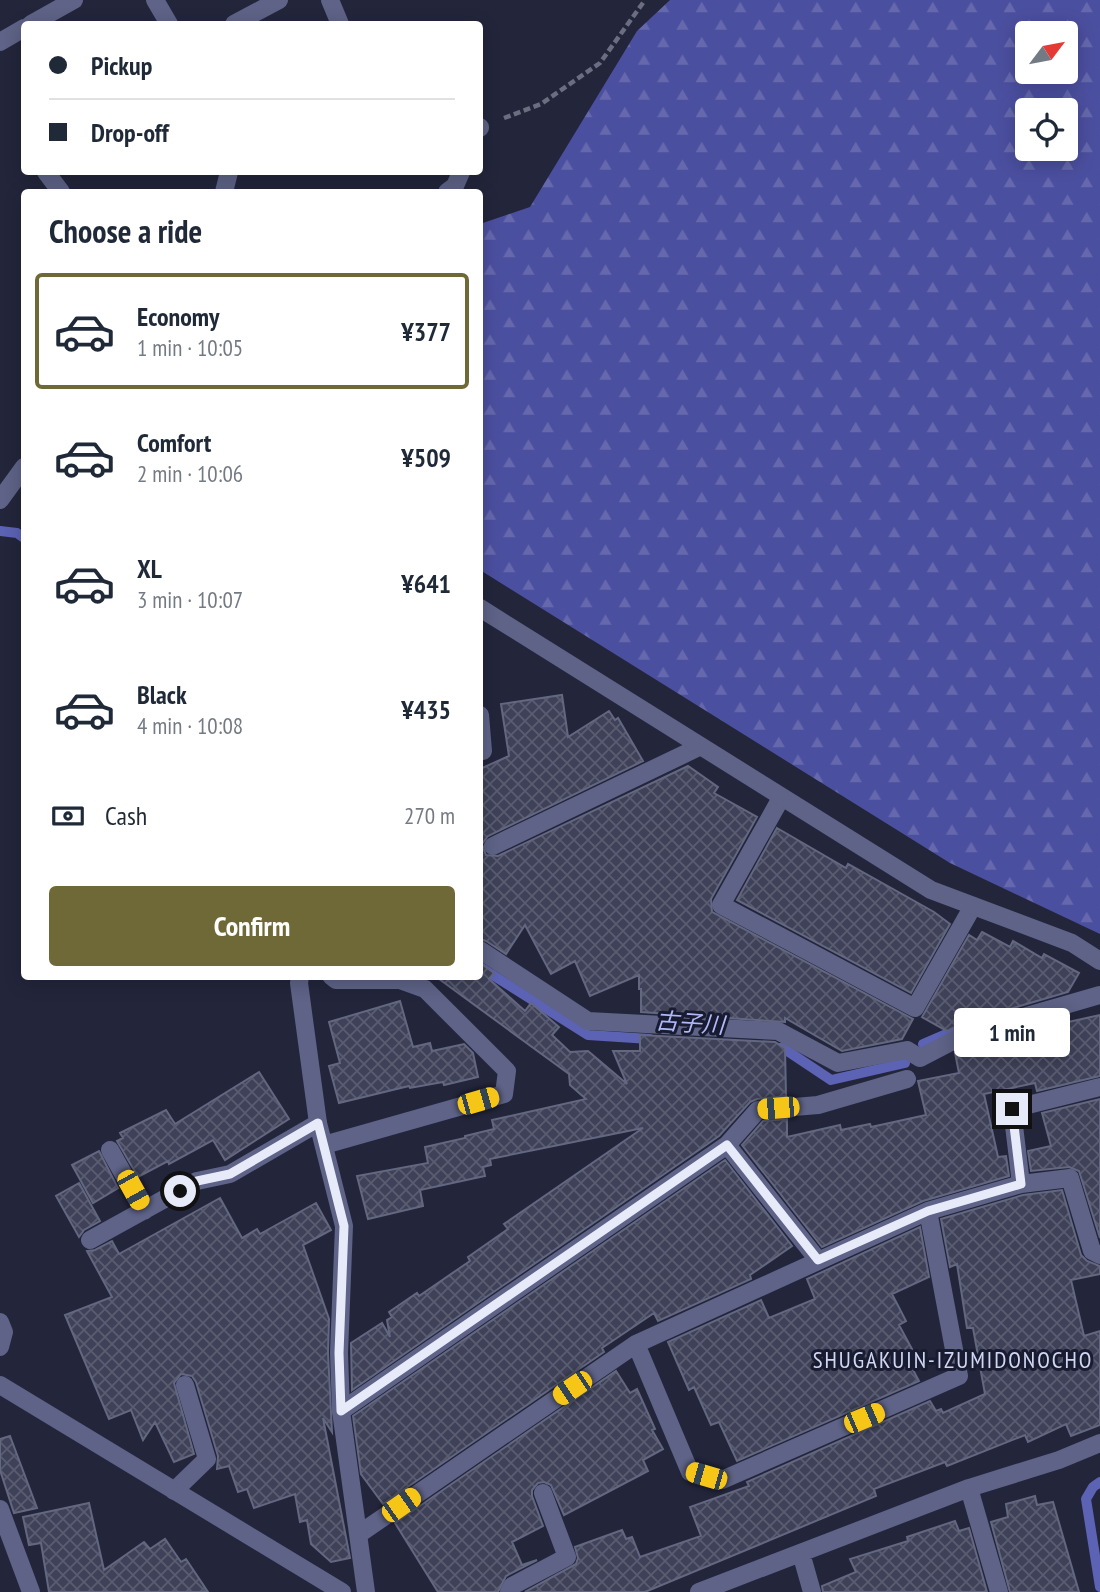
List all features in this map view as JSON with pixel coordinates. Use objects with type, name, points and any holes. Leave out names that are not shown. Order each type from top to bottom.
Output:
[{"type":"street","points":[[36,21],[74,0]]},
{"type":"street","points":[[155,0],[167,21]]},
{"type":"street","points":[[240,21],[279,0]]},
{"type":"street","points":[[330,0],[339,21]]},
{"type":"street","points":[[0,42],[21,30]]},
{"type":"street","points":[[0,500],[21,471]]},
{"type":"street","points":[[483,610],[931,891],[1072,943],[1100,961]]},
{"type":"street","points":[[492,846],[699,747]]},
{"type":"street","points":[[781,798],[721,905],[915,1008],[973,906]]},
{"type":"street","points":[[483,952],[588,1021],[778,1031],[838,1063],[907,1049],[920,1058],[968,1033],[1100,995]]},
{"type":"street","points":[[299,980],[318,1123],[344,1226],[339,1353],[341,1411],[366,1592]]},
{"type":"street","points":[[324,1145],[504,1094],[507,1071],[425,989],[400,980],[336,980]]},
{"type":"street","points":[[341,1411],[727,1145],[758,1110],[818,1105],[907,1079]]},
{"type":"street","points":[[1021,1184],[1012,1109],[1100,1087]]},
{"type":"street","points":[[90,1240],[197,1181],[230,1174],[318,1123]]},
{"type":"street","points":[[727,1145],[818,1260]]},
{"type":"street","points":[[110,1150],[144,1211]]},
{"type":"street","points":[[359,1534],[636,1344],[928,1211],[1021,1184],[1070,1178],[1092,1251],[1100,1255]]},
{"type":"street","points":[[636,1344],[690,1472],[722,1480],[959,1376],[928,1211]]},
{"type":"street","points":[[0,1322],[4,1332],[0,1347]]},
{"type":"street","points":[[0,1385],[342,1592]]},
{"type":"street","points":[[174,1491],[207,1459],[185,1385]]},
{"type":"street","points":[[699,1592],[969,1488],[1059,1460],[1100,1443]]},
{"type":"street","points":[[969,1488],[999,1592]]},
{"type":"street","points":[[509,1592],[512,1586],[567,1557],[543,1493]]},
{"type":"street","points":[[0,1509],[32,1592]]},
{"type":"street","points":[[801,1553],[812,1592]]},
{"type":"path","points":[[483,126],[541,104],[600,63],[645,0]]},
{"type":"green space","points":[[670,0],[1100,0],[1100,934],[950,863],[483,572],[483,223],[530,207],[637,31]]},
{"type":"building","points":[[562,695],[568,737],[609,711],[615,720],[618,718],[643,761],[488,836],[483,843],[483,768],[509,756],[501,704]]},
{"type":"building","points":[[688,766],[718,787],[714,793],[757,817],[711,899],[712,912],[913,1019],[902,1039],[842,1051],[785,1018],[785,1022],[641,1012],[639,975],[590,996],[575,961],[551,974],[525,925],[506,954],[483,940],[483,847],[486,855],[498,856]]},
{"type":"building","points":[[777,828],[846,868],[848,864],[934,912],[950,924],[911,993],[737,900]]},
{"type":"building","points":[[982,932],[1010,947],[1013,941],[1042,958],[1044,954],[1079,973],[1068,992],[965,1022],[947,1031],[922,1017],[969,935],[977,940]]},
{"type":"building","points":[[483,965],[494,973],[489,979],[525,1011],[531,1003],[559,1027],[552,1035],[570,1052],[588,1051],[627,1084],[613,1051],[640,1051],[640,1035],[775,1042],[785,1048],[786,1096],[750,1102],[719,1136],[352,1390],[351,1343],[382,1323],[390,1337],[387,1320],[392,1317],[389,1312],[417,1293],[419,1296],[470,1261],[468,1257],[508,1229],[504,1224],[643,1128],[490,1159],[491,1165],[483,1167],[485,1176],[420,1190],[423,1206],[368,1219],[357,1176],[428,1163],[425,1147],[494,1129],[492,1120],[586,1099],[570,1085],[569,1074],[440,980],[483,980]]},
{"type":"building","points":[[400,1001],[413,1047],[430,1043],[432,1051],[464,1044],[473,1053],[478,1077],[444,1085],[443,1082],[410,1088],[409,1086],[339,1103],[329,1066],[340,1063],[329,1022]]},
{"type":"building","points":[[1100,1015],[1100,1076],[1037,1091],[1035,1083],[984,1094],[998,1157],[1006,1156],[1009,1176],[923,1201],[822,1247],[742,1145],[763,1121],[787,1119],[787,1137],[840,1125],[841,1130],[870,1124],[871,1127],[926,1115],[918,1081],[959,1073],[955,1053],[972,1044],[1053,1020],[1050,1026]]},
{"type":"building","points":[[259,1072],[289,1119],[225,1160],[213,1140],[138,1177],[117,1141],[123,1138],[120,1133],[166,1110],[175,1124]]},
{"type":"building","points":[[1100,1099],[1100,1238],[1079,1171],[1069,1167],[1031,1171],[1028,1151],[1051,1146],[1042,1113]]},
{"type":"building","points":[[99,1151],[118,1188],[93,1203],[72,1165]]},
{"type":"building","points":[[725,1160],[792,1246],[750,1275],[751,1279],[658,1321],[654,1313],[602,1348],[604,1352],[383,1504],[361,1474],[353,1416]]},
{"type":"building","points":[[79,1183],[100,1221],[84,1230],[79,1237],[56,1196]]},
{"type":"building","points":[[1062,1190],[1081,1255],[1087,1261],[1100,1266],[1100,1274],[1071,1280],[1084,1336],[1100,1331],[1100,1425],[1071,1436],[1066,1424],[1028,1442],[1025,1435],[947,1466],[945,1462],[874,1489],[876,1496],[645,1592],[525,1592],[576,1564],[578,1558],[575,1547],[622,1530],[626,1539],[632,1537],[640,1557],[701,1536],[690,1507],[749,1486],[747,1482],[930,1401],[936,1411],[941,1409],[943,1413],[985,1394],[973,1328],[967,1328],[957,1264],[950,1267],[941,1219],[1023,1195]]},
{"type":"building","points":[[220,1198],[242,1238],[257,1229],[260,1234],[316,1203],[331,1230],[303,1245],[329,1319],[332,1432],[323,1418],[350,1558],[331,1562],[311,1544],[307,1520],[300,1522],[295,1494],[254,1508],[247,1489],[238,1492],[229,1466],[217,1469],[218,1456],[192,1376],[181,1374],[174,1383],[194,1454],[174,1462],[155,1422],[143,1440],[131,1410],[109,1419],[65,1315],[112,1297],[87,1251],[112,1241],[119,1254]]},
{"type":"building","points":[[920,1227],[929,1277],[892,1294],[906,1321],[899,1325],[912,1349],[904,1353],[919,1381],[737,1461],[719,1422],[711,1425],[694,1387],[689,1390],[668,1342],[761,1300],[769,1318],[815,1299],[807,1279]]},
{"type":"building","points":[[616,1371],[630,1393],[637,1389],[655,1429],[652,1430],[663,1449],[643,1460],[648,1471],[564,1515],[551,1485],[538,1483],[532,1490],[532,1496],[543,1526],[512,1542],[522,1565],[537,1560],[506,1576],[498,1592],[438,1592],[395,1523]]},
{"type":"building","points":[[10,1436],[37,1508],[14,1513],[0,1470],[0,1439]]},
{"type":"building","points":[[1035,1496],[1037,1505],[1053,1502],[1079,1592],[1010,1592],[991,1522],[1008,1517],[1006,1504]]},
{"type":"building","points":[[89,1503],[104,1570],[144,1542],[150,1549],[165,1539],[181,1562],[186,1559],[208,1592],[49,1592],[41,1543],[29,1545],[23,1517]]},
{"type":"building","points":[[955,1521],[959,1531],[969,1528],[987,1592],[823,1592],[822,1586],[856,1572],[850,1559],[908,1541],[907,1537]]},
{"type":"waterway","name":"古子川","points":[[0,531],[21,536]]},
{"type":"waterway","name":"古子川","points":[[483,969],[588,1035],[650,1039]]},
{"type":"waterway","name":"古子川","points":[[923,1044],[967,1025]]},
{"type":"waterway","name":"古子川","points":[[774,1048],[783,1048],[831,1080],[905,1063]]},
{"type":"waterway","name":"古子川","points":[[1100,1482],[1093,1487],[1086,1499],[1100,1587]]},
{"type":"district","name":"SHUGAKUIN-IZUMIDONOCHO","points":[[953,1360]]},
{"type":"route","points":[[180,1191],[197,1181],[230,1174],[318,1123],[344,1226],[339,1353],[341,1411],[727,1145],[818,1260],[928,1211],[1021,1184],[1012,1109]]}]
